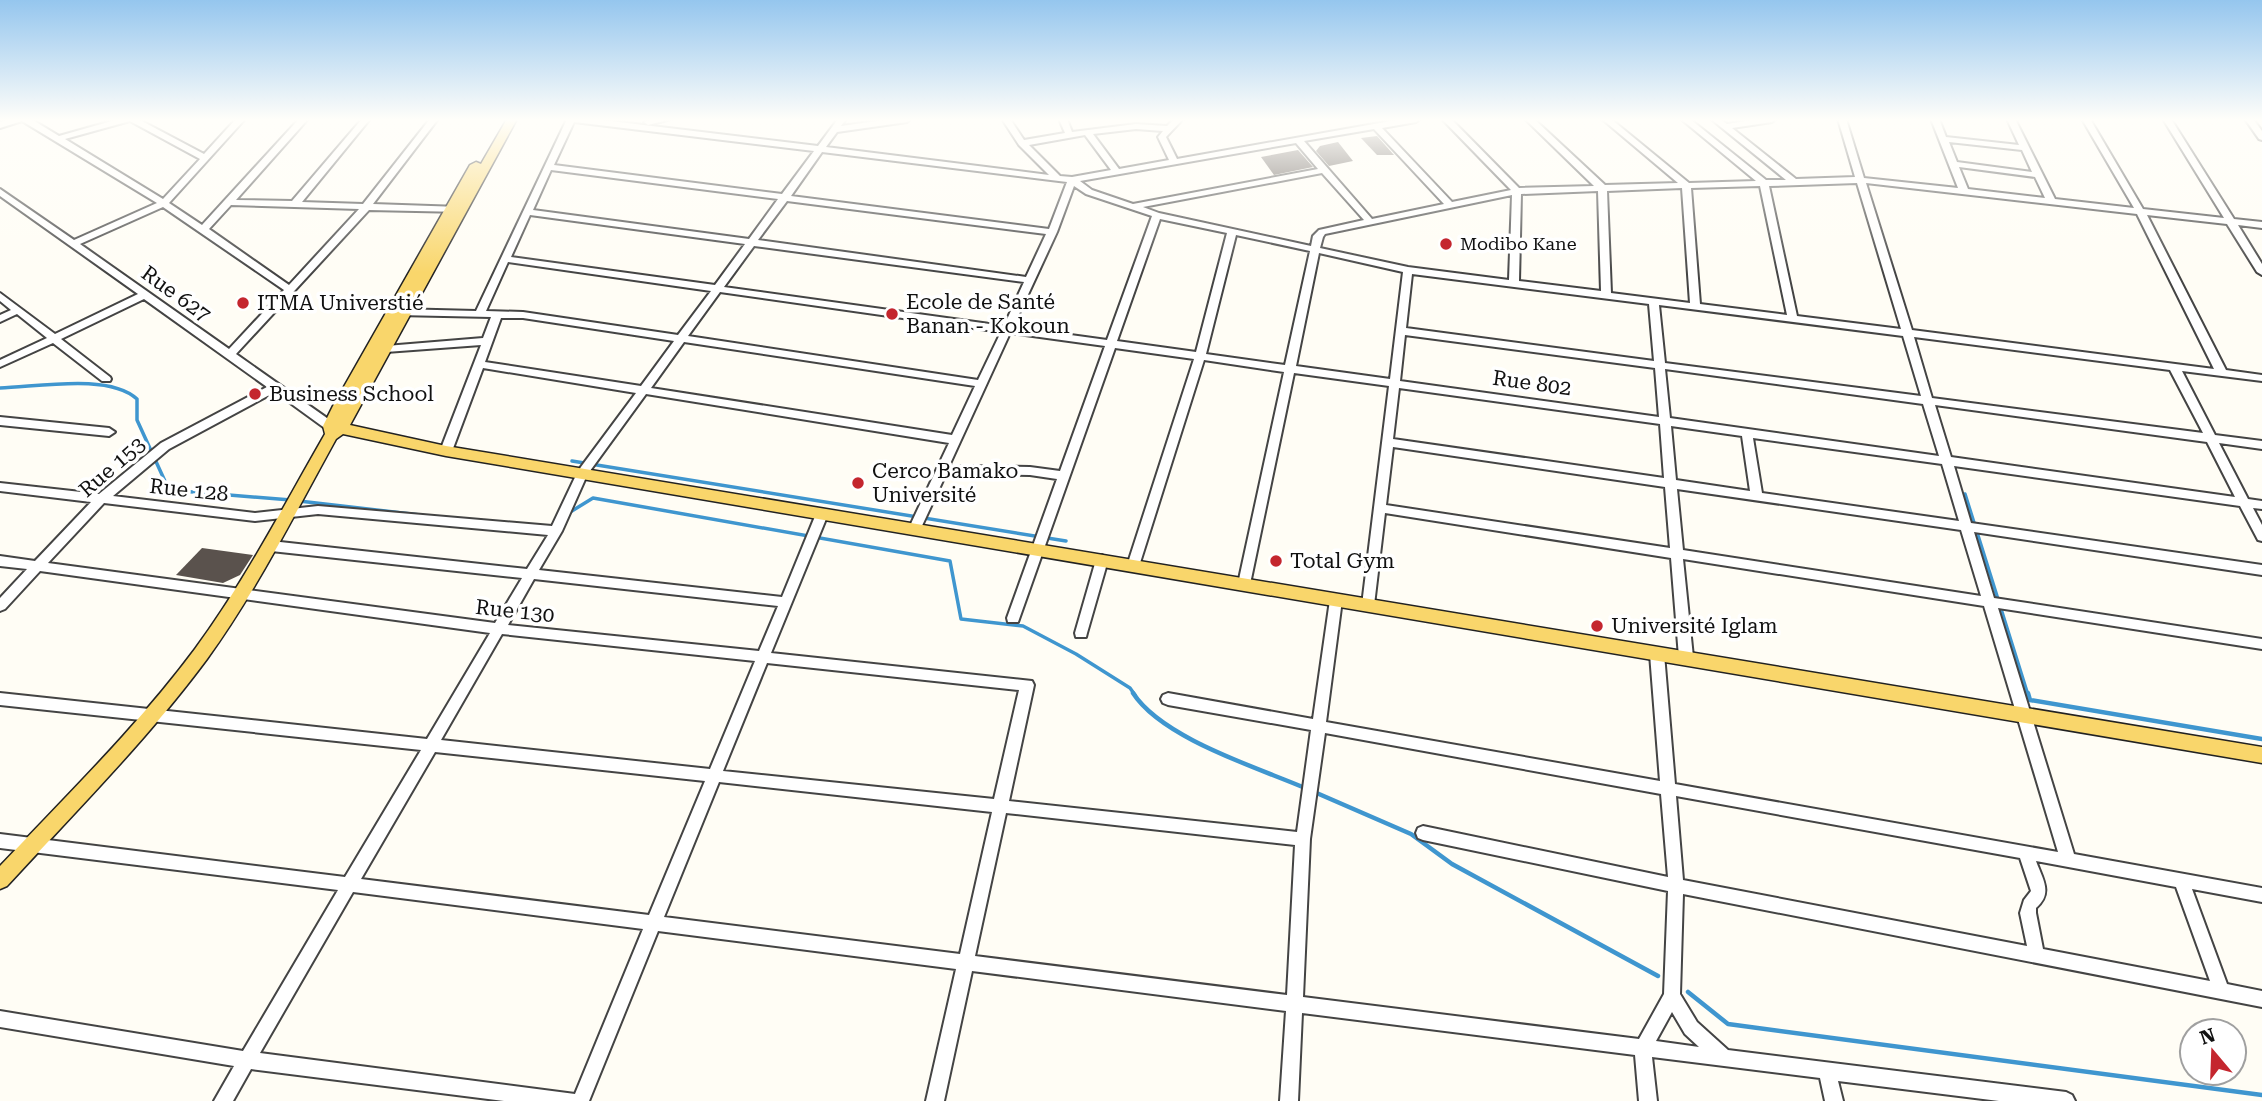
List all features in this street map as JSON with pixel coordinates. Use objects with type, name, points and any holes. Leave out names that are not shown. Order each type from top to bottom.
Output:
[{"type":"main road","points":[[0,880],[153,715],[241,596],[400,311],[473,170]]},
{"type":"main road","points":[[334,430],[386,349],[400,311],[464,210],[485,170]]},
{"type":"main road","points":[[334,430],[914,530],[2262,754]]},
{"type":"street","points":[[112,170],[289,289]]},
{"type":"street","points":[[73,244],[164,203],[194,170]]},
{"type":"street","points":[[203,230],[257,170]]},
{"type":"street","points":[[294,205],[323,170]]},
{"type":"street","points":[[229,356],[365,208],[394,170]]},
{"type":"street","points":[[480,312],[546,170]]},
{"type":"street","points":[[575,170],[1052,232]]},
{"type":"street","points":[[223,1101],[556,531],[582,474],[805,170]]},
{"type":"street","points":[[1009,170],[1072,180],[1089,192],[1157,215],[1408,270],[2262,378]]},
{"type":"street","points":[[1050,170],[1056,176]]},
{"type":"street","points":[[1072,180],[1127,170]]},
{"type":"street","points":[[1134,207],[1323,170]]},
{"type":"street","points":[[1325,170],[1369,221]]},
{"type":"street","points":[[1417,170],[1449,205]]},
{"type":"street","points":[[1497,170],[1517,191],[1514,284]]},
{"type":"street","points":[[1583,170],[1602,188],[1606,295]]},
{"type":"street","points":[[1668,170],[1686,185],[1695,307]]},
{"type":"street","points":[[1748,170],[1764,183],[1793,319]]},
{"type":"street","points":[[1780,170],[1794,182]]},
{"type":"street","points":[[1858,170],[2068,860]]},
{"type":"street","points":[[1956,170],[1964,191]]},
{"type":"street","points":[[2002,170],[2038,175]]},
{"type":"street","points":[[2036,170],[2051,201]]},
{"type":"street","points":[[2116,170],[2140,211],[2222,373]]},
{"type":"street","points":[[2198,170],[2262,272]]},
{"type":"street","points":[[914,530],[1052,232],[1072,180]]},
{"type":"street","points":[[1244,584],[1318,236],[1322,232],[1517,191],[1861,180],[2262,225]]},
{"type":"street","name":"Rue 627","points":[[0,192],[5,201],[73,244],[334,430]]},
{"type":"street","points":[[228,202],[464,210]]},
{"type":"street","points":[[527,212],[1029,280]]},
{"type":"street","points":[[1013,618],[1157,215]]},
{"type":"street","points":[[1133,566],[1200,356],[1232,233]]},
{"type":"street","name":"Rue 802","points":[[505,259],[2262,505]]},
{"type":"street","points":[[1368,605],[1408,270]]},
{"type":"street","points":[[0,364],[144,295]]},
{"type":"street","points":[[0,296],[106,379]]},
{"type":"street","points":[[1654,302],[1686,657]]},
{"type":"street","points":[[0,318],[18,310]]},
{"type":"street","points":[[400,311],[498,313],[683,337],[983,384]]},
{"type":"street","points":[[446,451],[498,313]]},
{"type":"street","points":[[1401,331],[2262,445]]},
{"type":"street","points":[[386,349],[488,341]]},
{"type":"street","points":[[479,365],[957,440]]},
{"type":"street","points":[[2174,367],[2262,537]]},
{"type":"street","name":"Rue 153","points":[[0,606],[100,500],[165,446],[274,388]]},
{"type":"street","points":[[0,421],[109,432]]},
{"type":"street","points":[[1747,433],[1757,496]]},
{"type":"street","points":[[1387,442],[2262,570]]},
{"type":"street","points":[[943,470],[1030,471],[1064,476]]},
{"type":"street","name":"Rue 128","points":[[0,487],[256,517],[292,507],[556,531]]},
{"type":"street","points":[[1380,508],[2262,644]]},
{"type":"street","points":[[580,1101],[822,514]]},
{"type":"street","points":[[271,546],[786,602]]},
{"type":"street","points":[[1080,633],[1102,560]]},
{"type":"street","name":"Rue 130","points":[[0,561],[241,596],[499,629],[1027,685],[1000,806]]},
{"type":"street","points":[[1289,1101],[1303,839],[1336,600]]},
{"type":"street","points":[[1648,1101],[1643,1048],[1672,996],[1676,886],[1657,654]]},
{"type":"street","points":[[0,699],[1303,839]]},
{"type":"street","points":[[1168,699],[2262,895]]},
{"type":"street","points":[[935,1101],[1000,806]]},
{"type":"street","points":[[1423,833],[1676,886],[2262,999]]},
{"type":"street","points":[[0,841],[1827,1071],[2022,1098],[2066,1101]]},
{"type":"street","points":[[2026,853],[2039,891],[2038,897],[2029,905],[2028,914],[2037,956]]},
{"type":"street","points":[[2181,880],[2222,992]]},
{"type":"street","points":[[1672,996],[1691,1028],[1724,1058]]},
{"type":"street","points":[[0,1019],[247,1060],[572,1101]]},
{"type":"street","points":[[1827,1071],[1834,1101]]},
{"type":"building","points":[[1271,170],[1297,170],[1274,175]]},
{"type":"building","points":[[202,548],[253,555],[240,575],[223,583],[176,575]]},
{"type":"waterway","points":[[0,388],[72,383],[109,386],[125,391],[137,399],[137,420],[169,490],[291,500]]},
{"type":"waterway","points":[[572,461],[1066,541]]},
{"type":"waterway","points":[[1965,494],[2028,695]]},
{"type":"waterway","points":[[567,514],[593,498],[950,561],[961,619],[1023,626],[1076,654],[1130,688],[1135,695]]},
{"type":"waterway","points":[[299,501],[420,515]]},
{"type":"waterway","points":[[1133,693],[1165,724],[1187,737],[1237,761],[1305,788]]},
{"type":"waterway","points":[[2028,693],[2030,700],[2262,739]]},
{"type":"waterway","points":[[1312,791],[1411,834],[1452,864],[1658,976]]},
{"type":"waterway","points":[[1688,992],[1728,1024],[2262,1095]]},
{"type":"place","name":"Modibo Kane","points":[[1446,244]]},
{"type":"place","name":"ITMA Universtié","points":[[243,303]]},
{"type":"place","name":"Ecole de Santé Banan - Kokoun","points":[[892,314]]},
{"type":"place","name":"Business School","points":[[255,394]]},
{"type":"place","name":"Cerco Bamako Université","points":[[858,483]]},
{"type":"place","name":"Total Gym","points":[[1276,561]]},
{"type":"place","name":"Université Iglam","points":[[1597,626]]}]
